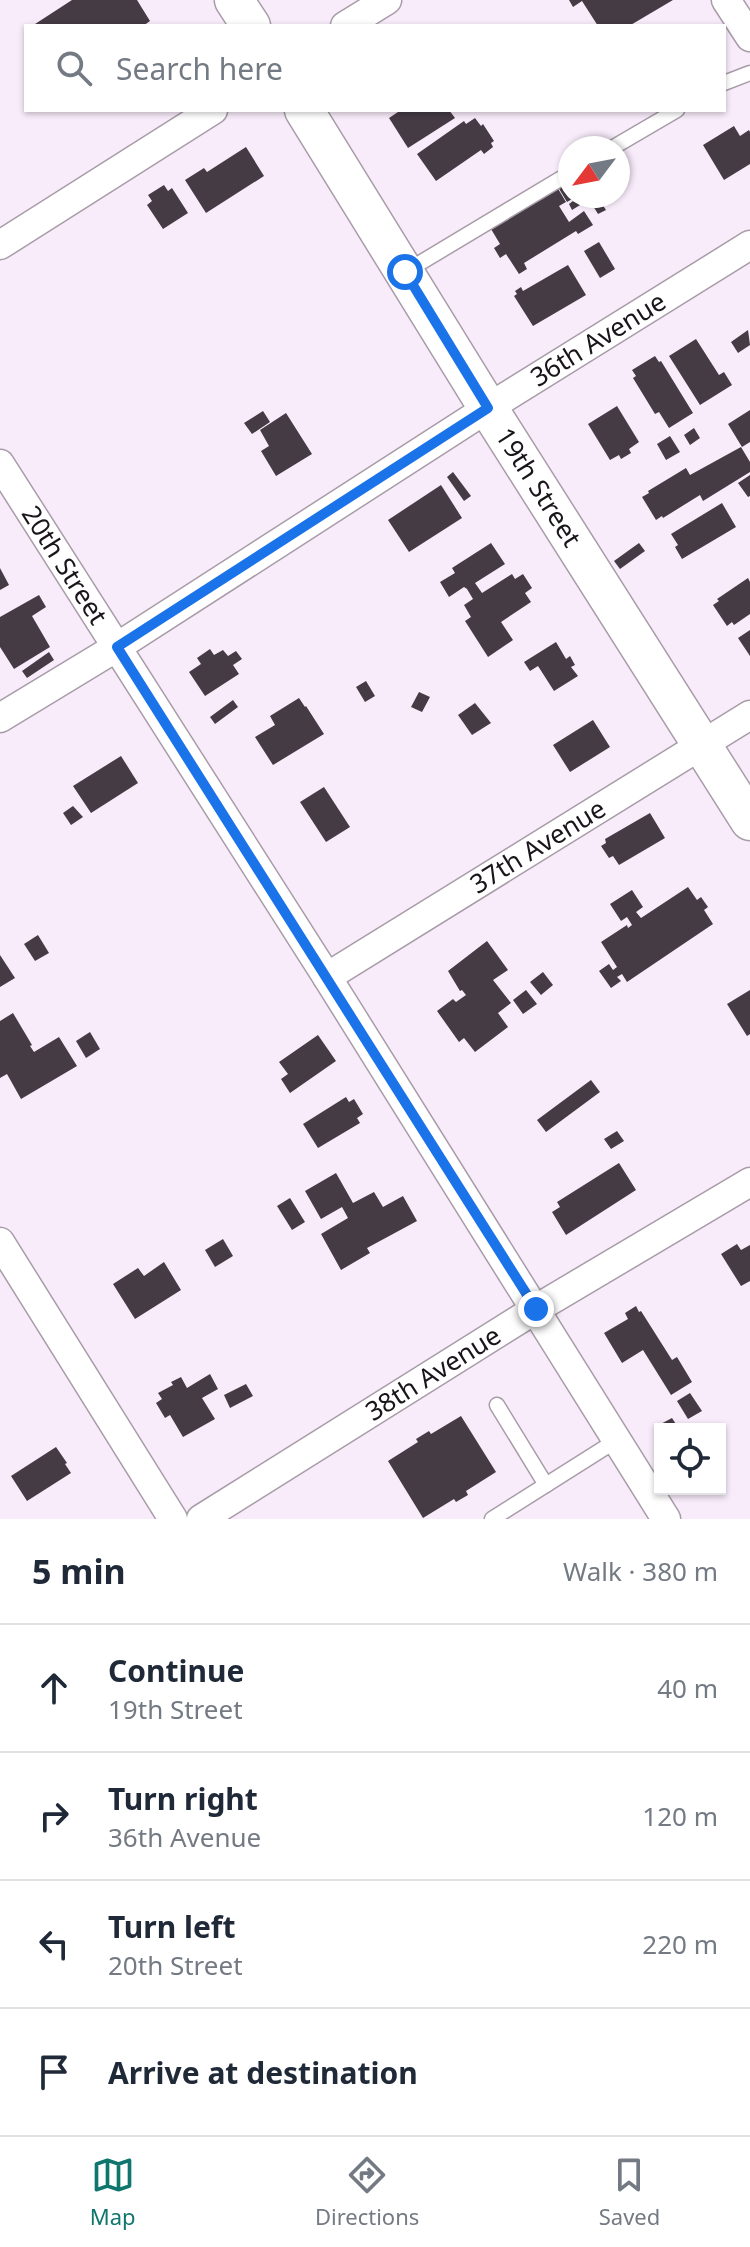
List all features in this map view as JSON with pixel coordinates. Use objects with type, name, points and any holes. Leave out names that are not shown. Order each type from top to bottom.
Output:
[{"type":"street","points":[[234,0],[250,24]]},
{"type":"street","points":[[348,24],[387,0]]},
{"type":"street","points":[[726,0],[750,37]]},
{"type":"street","points":[[0,245],[210,112]]},
{"type":"street","name":"19th Street","points":[[305,112],[488,408],[750,821]]},
{"type":"street","name":"36th Avenue","points":[[0,718],[750,245]]},
{"type":"street","name":"20th Street","points":[[0,464],[327,977],[666,1519]]},
{"type":"street","name":"37th Avenue","points":[[327,977],[750,715]]},
{"type":"street","name":"38th Avenue","points":[[201,1519],[536,1309],[750,1182]]},
{"type":"street","points":[[0,1242],[173,1519]]},
{"type":"lane","points":[[726,82],[750,73]]},
{"type":"lane","points":[[630,137],[674,112]]},
{"type":"lane","points":[[405,272],[558,180]]},
{"type":"lane","points":[[497,1405],[546,1485]]},
{"type":"lane","points":[[492,1519],[617,1440]]},
{"type":"building","points":[[72,0],[137,0],[150,21],[146,24],[35,24]]},
{"type":"building","points":[[569,0],[673,0],[632,24],[597,24],[582,1],[573,7]]},
{"type":"building","points":[[398,112],[450,112],[455,118],[408,148],[389,118]]},
{"type":"building","points":[[475,118],[494,141],[491,143],[493,147],[484,154],[481,150],[436,181],[417,154],[464,121],[466,124]]},
{"type":"building","points":[[734,126],[740,136],[750,132],[750,164],[724,180],[703,145]]},
{"type":"building","points":[[246,147],[264,176],[206,213],[185,180],[204,168],[207,172]]},
{"type":"building","points":[[164,185],[168,191],[172,188],[188,213],[163,229],[147,205],[152,201],[148,195]]},
{"type":"building","points":[[557,187],[558,208],[569,222],[584,211],[593,225],[578,234],[576,231],[524,263],[527,269],[519,274],[506,254],[500,258],[494,248],[500,244],[491,229]]},
{"type":"building","points":[[594,208],[605,208],[606,210],[598,214]]},
{"type":"building","points":[[599,242],[615,269],[600,278],[584,251]]},
{"type":"building","points":[[568,265],[586,295],[533,326],[514,296],[517,294],[515,291],[521,287],[523,291]]},
{"type":"building","points":[[748,330],[750,345],[738,353],[731,342]]},
{"type":"building","points":[[696,339],[719,375],[724,372],[732,385],[700,405],[669,356]]},
{"type":"building","points":[[655,356],[693,413],[669,428],[659,412],[655,414],[633,378],[636,376],[632,370]]},
{"type":"building","points":[[617,406],[639,442],[629,449],[631,453],[621,459],[619,455],[610,460],[588,424]]},
{"type":"building","points":[[750,410],[750,442],[742,447],[728,424]]},
{"type":"building","points":[[263,411],[270,422],[252,434],[244,423]]},
{"type":"building","points":[[286,413],[312,454],[276,476],[261,451],[269,446],[260,430]]},
{"type":"building","points":[[694,428],[700,438],[690,445],[684,435]]},
{"type":"building","points":[[670,436],[680,452],[666,460],[657,444]]},
{"type":"building","points":[[741,447],[750,462],[750,472],[703,501],[700,495],[656,520],[642,497],[648,491],[686,468],[690,475]]},
{"type":"building","points":[[453,472],[471,496],[464,501],[447,477]]},
{"type":"building","points":[[750,475],[750,496],[748,497],[738,483]]},
{"type":"building","points":[[441,485],[462,518],[409,552],[388,520]]},
{"type":"building","points":[[722,503],[736,527],[682,559],[671,534]]},
{"type":"building","points":[[491,543],[505,564],[475,583],[482,593],[512,574],[515,579],[523,574],[532,588],[525,593],[531,602],[501,622],[513,640],[488,657],[465,621],[471,617],[464,605],[473,599],[467,589],[464,587],[449,597],[440,582],[455,573],[452,568]]},
{"type":"building","points":[[639,543],[645,551],[620,569],[614,561]]},
{"type":"building","points":[[0,568],[9,585],[0,590]]},
{"type":"building","points":[[748,578],[750,614],[727,626],[713,605]]},
{"type":"building","points":[[39,595],[46,607],[32,616],[50,647],[14,669],[0,647],[0,617]]},
{"type":"building","points":[[750,630],[750,656],[738,638]]},
{"type":"building","points":[[556,642],[566,659],[570,656],[575,665],[571,667],[578,676],[554,691],[538,666],[530,671],[524,662]]},
{"type":"building","points":[[210,649],[214,655],[223,650],[228,656],[236,651],[242,659],[233,665],[239,674],[205,696],[189,672],[201,664],[197,658]]},
{"type":"building","points":[[49,652],[54,660],[27,678],[22,671]]},
{"type":"building","points":[[366,681],[375,696],[365,702],[356,687]]},
{"type":"building","points":[[419,692],[430,697],[422,712],[411,707]]},
{"type":"building","points":[[299,698],[324,734],[273,765],[255,737],[275,725],[270,716]]},
{"type":"building","points":[[233,700],[238,707],[215,724],[210,717]]},
{"type":"building","points":[[475,703],[491,723],[472,735],[458,715]]},
{"type":"building","points":[[593,720],[610,747],[570,772],[553,745]]},
{"type":"building","points":[[121,756],[138,783],[91,813],[73,786]]},
{"type":"building","points":[[324,787],[350,827],[326,842],[300,802]]},
{"type":"building","points":[[73,806],[83,817],[71,825],[63,813]]},
{"type":"building","points":[[650,813],[665,838],[619,865],[613,856],[609,858],[601,846],[606,843],[605,839]]},
{"type":"building","points":[[688,887],[697,900],[701,897],[708,907],[704,910],[713,924],[627,982],[622,974],[617,977],[621,981],[611,988],[599,971],[609,964],[613,970],[617,967],[601,942],[627,925],[628,928],[632,925],[627,917],[621,921],[610,904],[632,890],[643,907],[636,912],[641,918]]},
{"type":"building","points":[[38,935],[49,953],[35,961],[24,944]]},
{"type":"building","points":[[487,941],[508,970],[493,980],[511,1003],[498,1013],[508,1027],[475,1052],[464,1038],[459,1042],[437,1011],[453,999],[456,1002],[466,995],[448,971]]},
{"type":"building","points":[[0,955],[15,978],[0,987]]},
{"type":"building","points":[[543,972],[553,985],[541,995],[530,982]]},
{"type":"building","points":[[526,990],[537,1004],[523,1014],[513,1000]]},
{"type":"building","points":[[750,990],[750,1034],[747,1036],[727,1004]]},
{"type":"building","points":[[13,1013],[34,1052],[59,1037],[77,1066],[21,1099],[7,1074],[0,1078],[0,1021]]},
{"type":"building","points":[[90,1032],[100,1049],[86,1058],[76,1041]]},
{"type":"building","points":[[318,1035],[336,1061],[290,1093],[281,1079],[288,1074],[279,1062]]},
{"type":"building","points":[[591,1080],[600,1092],[546,1132],[537,1120]]},
{"type":"building","points":[[346,1097],[349,1102],[354,1099],[363,1114],[357,1118],[360,1123],[318,1148],[303,1124]]},
{"type":"building","points":[[617,1131],[624,1141],[611,1149],[604,1139]]},
{"type":"building","points":[[619,1163],[636,1190],[566,1235],[552,1212],[560,1207],[557,1202]]},
{"type":"building","points":[[336,1173],[353,1203],[374,1192],[383,1207],[403,1196],[417,1221],[367,1248],[370,1253],[341,1270],[321,1234],[348,1218],[342,1207],[321,1219],[305,1191]]},
{"type":"building","points":[[290,1198],[305,1222],[292,1230],[277,1206]]},
{"type":"building","points":[[223,1239],[233,1256],[215,1267],[205,1250]]},
{"type":"building","points":[[737,1244],[741,1250],[750,1245],[750,1281],[741,1286],[721,1254]]},
{"type":"building","points":[[164,1262],[181,1290],[135,1319],[113,1284],[138,1268],[144,1276]]},
{"type":"building","points":[[636,1306],[672,1360],[677,1357],[692,1382],[671,1395],[643,1350],[622,1363],[604,1333],[628,1319],[625,1313]]},
{"type":"building","points":[[210,1374],[218,1389],[202,1398],[215,1419],[183,1437],[170,1415],[165,1418],[156,1403],[162,1399],[158,1393],[181,1377],[187,1388]]},
{"type":"building","points":[[246,1384],[253,1396],[230,1408],[224,1395]]},
{"type":"building","points":[[690,1393],[702,1411],[688,1419],[677,1401]]},
{"type":"building","points":[[461,1416],[496,1472],[466,1491],[468,1495],[456,1502],[454,1499],[423,1518],[388,1461],[418,1442],[416,1439]]},
{"type":"building","points":[[56,1447],[71,1473],[27,1501],[11,1476]]},
{"type":"route","points":[[405,272],[488,408],[117,647],[536,1309]]}]
